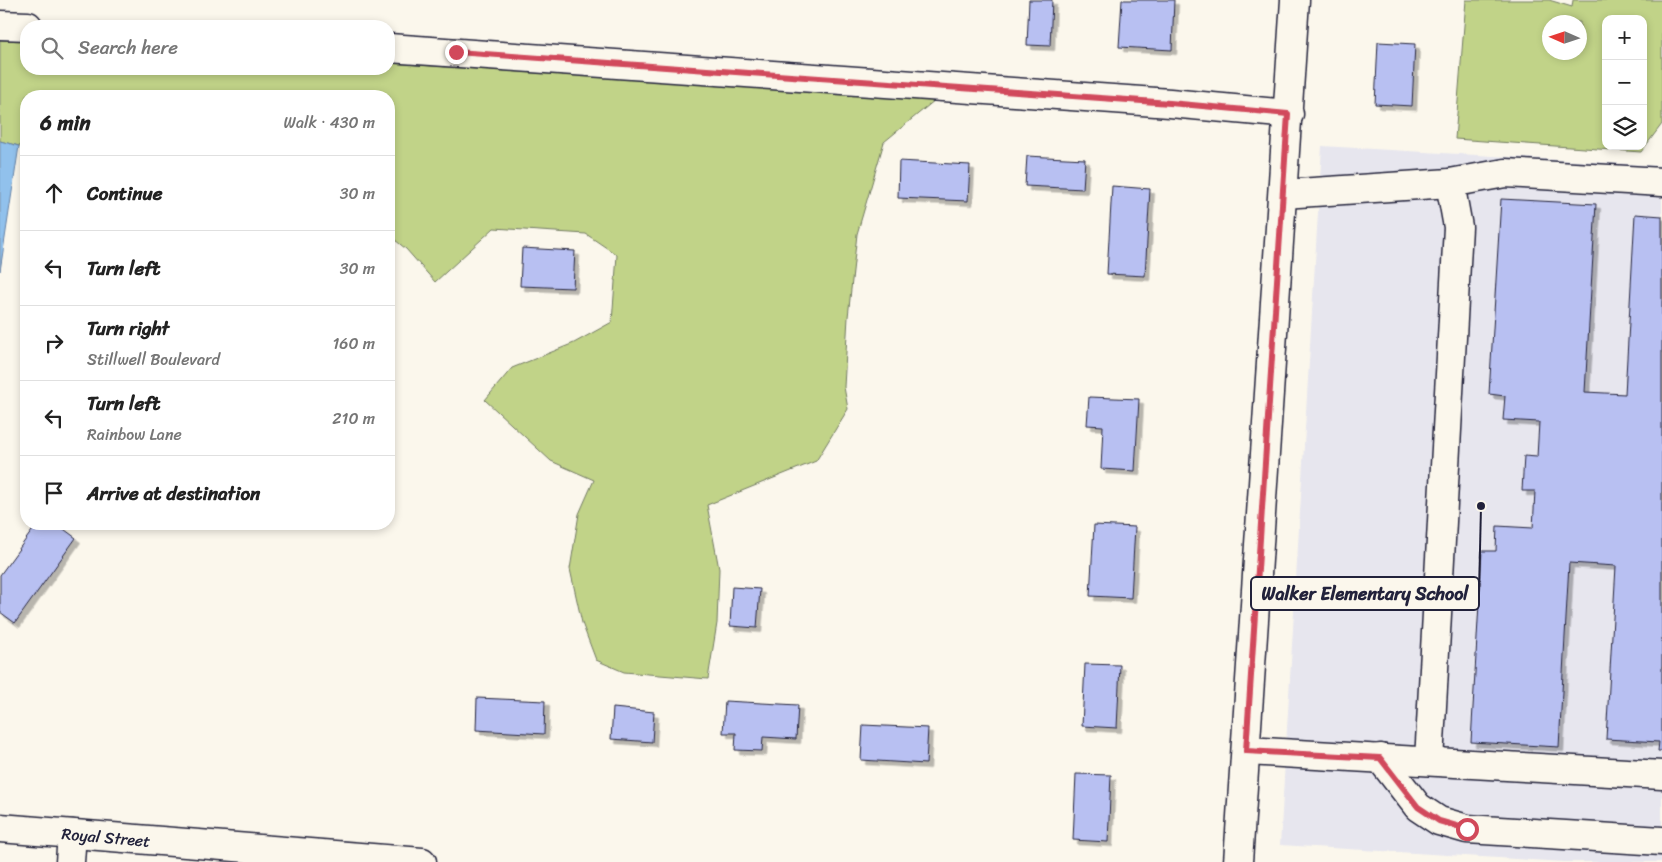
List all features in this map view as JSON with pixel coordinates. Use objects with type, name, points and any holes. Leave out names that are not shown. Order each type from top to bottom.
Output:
[{"type":"street","points":[[1238,862],[1295,0]]},
{"type":"street","points":[[0,24],[20,25]]},
{"type":"street","points":[[395,48],[1160,102],[1288,114]]},
{"type":"street","points":[[1283,194],[1450,183],[1505,173],[1662,182]]},
{"type":"street","points":[[1429,761],[1458,227],[1450,183]]},
{"type":"street","points":[[1246,751],[1662,775]]},
{"type":"street","points":[[1380,758],[1418,807],[1439,821],[1467,829],[1662,840]]},
{"type":"street","name":"Royal Street","points":[[0,828],[422,862]]},
{"type":"street","points":[[70,862],[72,834]]},
{"type":"shaded area","points":[[1322,146],[1662,166],[1662,862],[1565,862],[1280,845]]},
{"type":"green space","points":[[1466,0],[1549,0],[1572,7],[1573,0],[1662,0],[1662,124],[1647,144],[1647,15],[1602,15],[1602,149],[1455,139]]},
{"type":"green space","points":[[0,40],[20,41],[20,75],[395,75],[395,63],[935,100],[884,142],[857,234],[848,317],[844,387],[848,409],[816,461],[707,505],[719,569],[717,623],[708,679],[624,672],[596,660],[582,623],[570,569],[579,514],[594,480],[551,461],[485,400],[512,368],[574,343],[612,322],[617,255],[586,234],[494,228],[435,282],[406,249],[395,240],[395,90],[20,90],[20,146],[0,141]]},
{"type":"green space","points":[[1612,150],[1642,150],[1641,152]]},
{"type":"water","points":[[0,141],[19,146],[0,271]]},
{"type":"building","points":[[1029,0],[1052,0],[1050,46],[1027,45]]},
{"type":"building","points":[[1122,0],[1174,0],[1172,50],[1119,47]]},
{"type":"building","points":[[1378,42],[1415,44],[1412,106],[1375,104]]},
{"type":"building","points":[[1027,156],[1085,159],[1083,189],[1025,186]]},
{"type":"building","points":[[899,161],[970,165],[968,201],[898,198]]},
{"type":"building","points":[[1112,186],[1150,189],[1145,276],[1107,274]]},
{"type":"building","points":[[1501,199],[1596,204],[1585,392],[1625,394],[1635,214],[1662,216],[1662,751],[1658,751],[1659,742],[1606,739],[1616,566],[1569,563],[1559,747],[1471,742],[1482,551],[1496,551],[1497,526],[1533,528],[1535,491],[1522,491],[1524,456],[1537,457],[1539,422],[1503,420],[1505,396],[1489,394]]},
{"type":"building","points":[[522,248],[575,251],[573,288],[520,286]]},
{"type":"building","points":[[1089,397],[1139,399],[1135,471],[1101,469],[1103,426],[1087,425]]},
{"type":"building","points":[[1094,525],[1135,527],[1131,598],[1090,596]]},
{"type":"building","points":[[33,530],[65,530],[76,538],[15,623],[0,612],[0,575]]},
{"type":"building","points":[[732,587],[760,589],[757,628],[730,626]]},
{"type":"building","points":[[1085,664],[1120,665],[1117,728],[1082,726]]},
{"type":"building","points":[[477,698],[545,701],[544,734],[476,730]]},
{"type":"building","points":[[725,701],[798,705],[796,739],[763,737],[762,751],[735,750],[736,733],[723,733]]},
{"type":"building","points":[[613,708],[654,712],[652,742],[611,739]]},
{"type":"building","points":[[863,725],[928,728],[926,764],[861,760]]},
{"type":"building","points":[[1076,774],[1111,775],[1108,842],[1073,840]]},
{"type":"place","name":"Walker Elementary School","points":[[1481,506]]},
{"type":"route","points":[[456,52],[1170,103],[1288,114],[1246,751],[1380,758],[1418,807],[1439,821],[1467,829]]}]
